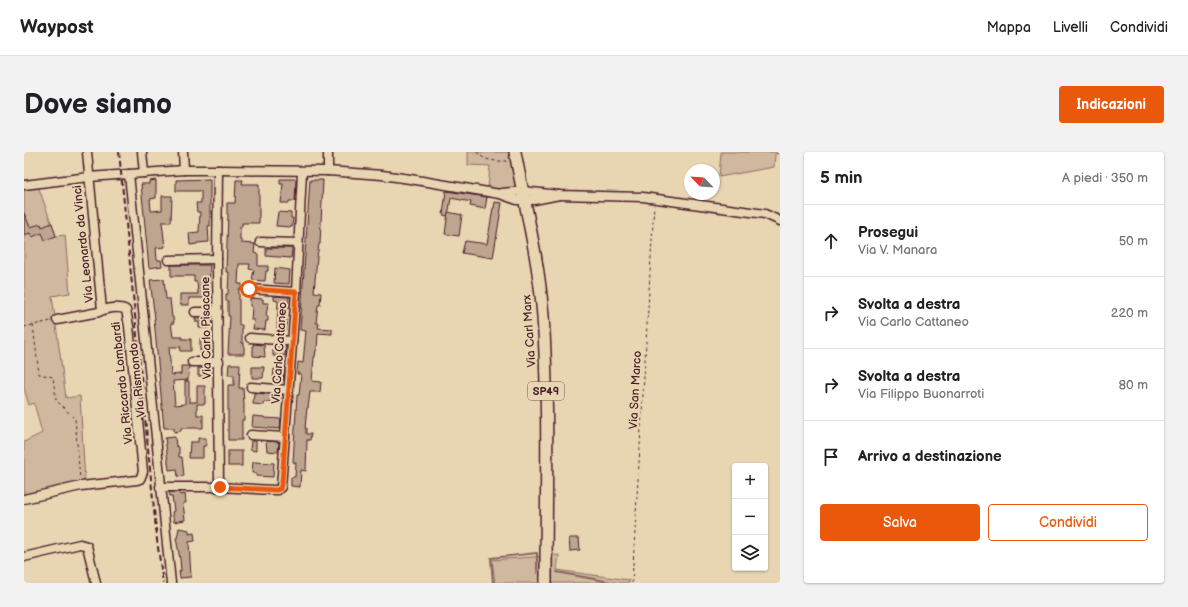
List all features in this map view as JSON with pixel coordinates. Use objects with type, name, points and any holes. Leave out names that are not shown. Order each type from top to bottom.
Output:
[{"type":"main road","name":"Via Carl Marx","points":[[513,156],[524,195],[536,258],[543,316],[546,397],[546,583]]},
{"type":"street","name":"Via Leonardo da Vinci","points":[[87,152],[102,310]]},
{"type":"street","points":[[142,152],[144,173]]},
{"type":"street","points":[[183,152],[184,170]]},
{"type":"street","points":[[328,152],[328,171]]},
{"type":"street","points":[[24,185],[89,177],[184,170],[328,171],[382,175],[500,194],[517,200],[524,195],[534,200],[559,195],[654,198],[764,214],[780,221]]},
{"type":"street","name":"Via Carlo Pisacane","points":[[218,170],[217,259],[220,487]]},
{"type":"street","name":"Via Carlo Cattaneo","points":[[220,487],[273,490],[280,489],[282,482],[296,292],[302,172]]},
{"type":"street","name":"Via Rismondo","points":[[129,174],[171,583]]},
{"type":"street","points":[[260,242],[298,243]]},
{"type":"street","points":[[168,260],[217,259]]},
{"type":"street","points":[[249,289],[296,292]]},
{"type":"street","name":"Via Riccardo Lombardi","points":[[24,499],[81,486],[137,480],[140,479],[143,472],[128,315],[126,310],[120,307],[57,320]]},
{"type":"street","points":[[195,312],[218,312]]},
{"type":"street","points":[[250,338],[292,341]]},
{"type":"street","points":[[192,362],[219,362]]},
{"type":"street","points":[[251,387],[289,390]]},
{"type":"street","points":[[251,435],[285,437]]},
{"type":"street","points":[[160,487],[220,487]]},
{"type":"street","points":[[24,557],[84,544],[87,546],[90,553],[96,583]]},
{"type":"path","points":[[477,152],[487,160],[513,156]]},
{"type":"path","name":"Via San Marco","points":[[632,583],[654,198]]},
{"type":"path","points":[[24,327],[57,320]]},
{"type":"path","points":[[34,325],[39,374],[53,377],[56,400],[75,419],[81,486]]},
{"type":"shaded area","points":[[468,152],[511,152],[517,183],[512,189],[488,188],[490,166],[468,165]]},
{"type":"shaded area","points":[[721,152],[780,152],[775,154],[774,167],[720,177]]},
{"type":"shaded area","points":[[38,186],[56,236],[65,235],[70,293],[52,296],[66,398],[80,396],[85,482],[24,494],[24,442],[42,433],[34,403],[29,405],[24,388],[24,188]]},
{"type":"shaded area","points":[[559,555],[557,570],[629,580],[629,583],[495,583],[492,560]]},
{"type":"building","points":[[210,179],[210,226],[208,226],[209,242],[190,245],[189,233],[199,232],[200,212],[197,212],[196,203],[201,203],[201,191],[176,191],[176,180]]},
{"type":"building","points":[[280,179],[296,179],[295,201],[281,203],[283,184],[280,184]]},
{"type":"building","points":[[156,180],[156,198],[150,199],[151,211],[162,210],[162,196],[172,196],[171,222],[162,222],[165,247],[156,248],[157,260],[161,260],[162,266],[149,268],[141,184],[149,184],[149,181]]},
{"type":"building","points":[[236,180],[243,180],[242,184],[259,184],[259,223],[242,223],[242,227],[240,227],[240,239],[241,243],[255,244],[254,253],[258,254],[258,266],[268,266],[268,271],[266,271],[265,281],[252,280],[254,270],[249,269],[250,264],[239,264],[238,284],[242,284],[242,289],[239,289],[239,325],[242,325],[242,343],[244,343],[244,354],[228,354],[230,316],[228,316],[228,301],[226,301],[226,294],[228,294],[229,272],[226,272],[227,203],[235,203]]},
{"type":"building","points":[[310,180],[323,180],[320,244],[317,257],[314,292],[321,293],[316,323],[319,323],[318,328],[332,329],[332,334],[318,333],[312,381],[321,382],[320,392],[310,392],[305,428],[306,434],[311,434],[310,440],[307,440],[306,471],[301,470],[300,487],[291,486],[291,477],[295,477],[296,463],[293,462],[297,395],[299,395],[301,374],[297,374],[298,362],[303,363],[306,331],[300,330]]},
{"type":"building","points":[[446,191],[487,197],[485,209],[470,206],[471,202],[451,198],[448,216],[443,215]]},
{"type":"building","points":[[495,202],[502,203],[493,258],[462,253],[465,241],[487,244]]},
{"type":"building","points":[[278,212],[291,213],[291,218],[293,218],[292,227],[276,226]]},
{"type":"building","points":[[448,212],[462,215],[459,236],[445,234]]},
{"type":"building","points":[[24,213],[30,227],[41,224],[42,227],[52,223],[56,236],[45,240],[42,233],[32,237],[30,233],[24,235]]},
{"type":"building","points":[[266,248],[292,248],[291,258],[266,256]]},
{"type":"building","points":[[171,265],[210,265],[209,298],[189,298],[189,305],[180,305],[180,294],[198,294],[197,282],[194,282],[194,276],[171,276]]},
{"type":"building","points":[[275,268],[290,270],[289,284],[274,283]]},
{"type":"building","points":[[164,279],[166,299],[170,299],[174,323],[171,323],[173,337],[191,339],[191,351],[180,351],[181,347],[169,347],[171,375],[181,374],[181,366],[189,366],[188,380],[173,381],[175,405],[185,404],[185,381],[189,381],[189,402],[197,402],[197,386],[205,386],[205,404],[197,404],[197,415],[203,415],[203,428],[181,428],[181,431],[174,432],[174,428],[164,428],[155,319],[150,280]]},
{"type":"building","points":[[274,296],[289,297],[288,309],[285,309],[285,320],[287,320],[285,331],[277,330],[278,301],[274,300]]},
{"type":"building","points":[[250,298],[263,299],[263,303],[268,303],[266,316],[268,316],[268,321],[266,321],[265,330],[253,329],[254,320],[251,320],[252,307],[250,306]]},
{"type":"building","points":[[195,318],[208,318],[208,328],[199,328],[199,322],[196,322]]},
{"type":"building","points":[[200,338],[211,339],[210,352],[200,351]]},
{"type":"building","points":[[253,344],[264,345],[265,357],[253,356]]},
{"type":"building","points":[[275,345],[286,346],[285,356],[273,356],[273,349],[275,349]]},
{"type":"building","points":[[229,364],[240,364],[239,388],[243,388],[244,404],[242,440],[228,440],[228,385],[234,385],[234,375],[228,375]]},
{"type":"building","points":[[252,367],[264,367],[263,378],[252,378]]},
{"type":"building","points":[[198,368],[211,368],[210,376],[198,376]]},
{"type":"building","points":[[274,369],[284,370],[283,381],[273,380]]},
{"type":"building","points":[[254,393],[281,395],[280,403],[264,402],[263,405],[253,404]]},
{"type":"building","points":[[253,416],[281,419],[280,429],[252,427]]},
{"type":"building","points":[[175,437],[176,446],[179,447],[179,457],[182,457],[184,476],[178,477],[177,469],[169,470],[165,438]]},
{"type":"building","points":[[198,438],[206,438],[206,446],[203,446],[203,458],[189,458],[190,442],[198,442]]},
{"type":"building","points":[[251,441],[256,441],[256,451],[250,450]]},
{"type":"building","points":[[266,441],[279,442],[278,452],[267,451]]},
{"type":"building","points":[[228,451],[242,451],[242,466],[228,466]]},
{"type":"building","points":[[253,462],[274,463],[273,477],[256,476],[256,473],[252,473]]},
{"type":"building","points":[[169,492],[180,492],[180,495],[185,494],[186,503],[183,503],[185,520],[174,522],[172,512],[174,511],[172,496],[170,496]]},
{"type":"building","points":[[179,528],[189,530],[189,534],[194,533],[195,541],[189,542],[191,577],[180,578],[180,559],[176,538]]},
{"type":"building","points":[[569,538],[579,538],[580,550],[570,551]]},
{"type":"waterway","points":[[493,583],[491,558],[537,553],[537,573]]},
{"type":"waterway","points":[[557,572],[615,583]]},
{"type":"railway","points":[[119,152],[157,540],[163,583]]},
{"type":"route","points":[[220,487],[276,490],[280,489],[282,484],[296,292],[249,289]]}]
